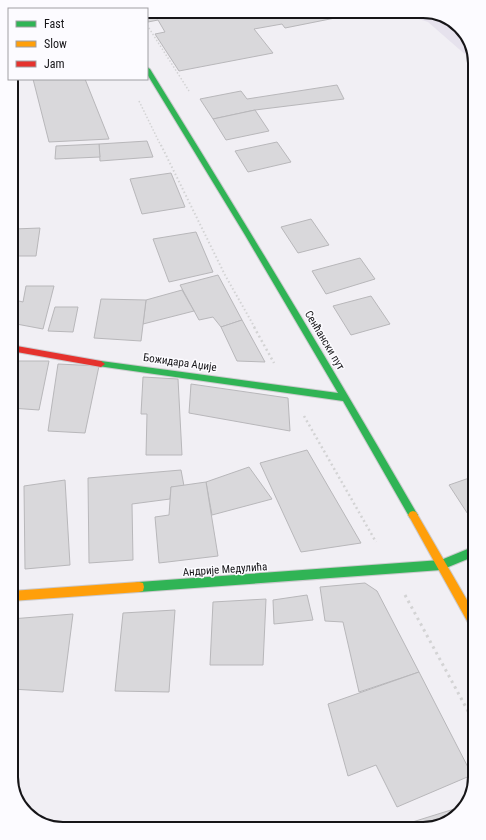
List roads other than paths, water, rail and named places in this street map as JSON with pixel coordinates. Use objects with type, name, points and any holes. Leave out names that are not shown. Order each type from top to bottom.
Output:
[{"type":"main road","name":"Сенћански пут","points":[[148,69],[243,224],[346,398],[468,612]]},
{"type":"main road","name":"Божидара Аџије","points":[[18,349],[61,358],[346,398]]},
{"type":"main road","name":"Андрије Медулића","points":[[18,596],[441,565],[468,554]]}]
